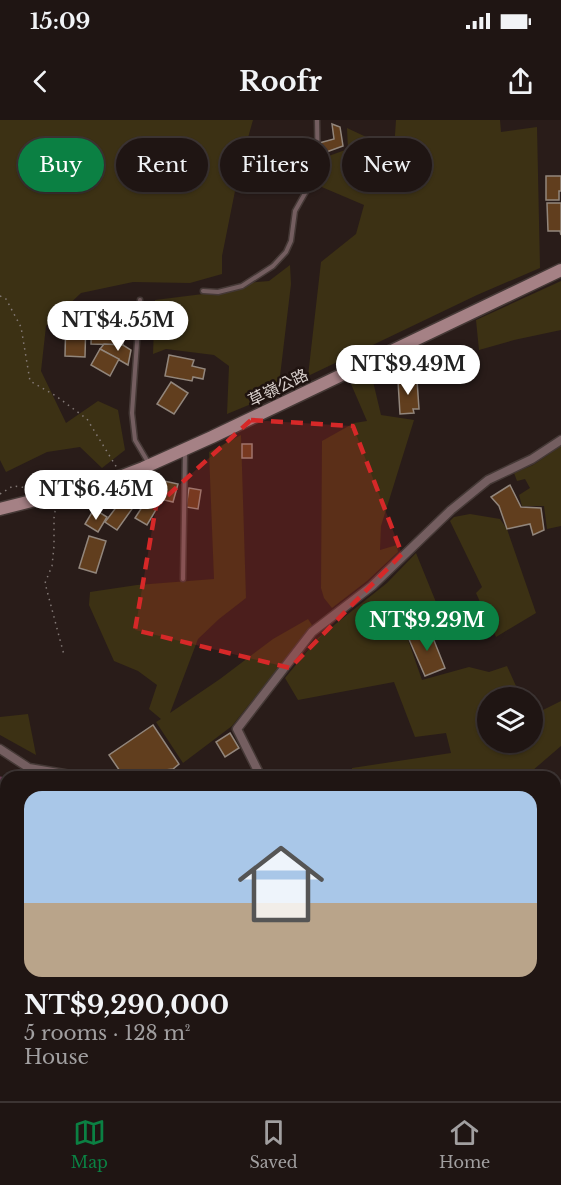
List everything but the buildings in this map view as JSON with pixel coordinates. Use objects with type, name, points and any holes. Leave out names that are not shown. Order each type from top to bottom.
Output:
[{"type":"main road","name":"草嶺公路","points":[[0,509],[122,476],[150,465],[561,270]]},
{"type":"street","points":[[258,771],[237,729],[312,632],[372,586],[451,510],[488,480],[531,459],[561,440]]},
{"type":"street","points":[[0,749],[29,768],[47,771]]},
{"type":"lane","points":[[203,291],[218,292],[242,286],[273,266],[286,252],[291,241],[295,211],[318,174],[316,120]]},
{"type":"lane","points":[[140,300],[132,413],[135,440],[150,465]]},
{"type":"lane","points":[[183,579],[185,449]]},
{"type":"path","points":[[0,296],[6,299],[21,327],[30,381],[87,418],[122,476]]},
{"type":"path","points":[[0,494],[13,486],[28,488],[54,481]]},
{"type":"path","points":[[57,495],[52,566],[45,583],[64,655]]},
{"type":"highlighted area","points":[[251,420],[353,426],[402,554],[290,668],[135,630],[156,506]]},
{"type":"shaded area","points":[[0,120],[253,120],[248,138],[220,138],[220,192],[235,192],[222,256],[222,274],[190,283],[133,282],[81,293],[46,326],[41,371],[66,423],[98,401],[118,410],[125,450],[102,468],[80,447],[47,452],[6,472],[0,460]]},
{"type":"shaded area","points":[[396,120],[500,120],[501,132],[537,127],[540,268],[477,295],[308,376],[321,262],[356,234],[364,205],[330,191],[330,156],[342,151],[342,192],[432,192],[432,138],[395,138]]},
{"type":"shaded area","points":[[347,128],[368,138],[347,138]]},
{"type":"shaded area","points":[[290,265],[291,284],[278,393],[227,414],[229,366],[214,355],[166,349],[153,354],[155,300],[227,291],[246,283],[269,281]]},
{"type":"shaded area","points":[[561,281],[561,330],[479,350],[476,320]]},
{"type":"shaded area","points":[[371,373],[381,415],[414,420],[381,526],[380,550],[397,545],[398,552],[367,581],[332,608],[324,598],[321,588],[322,441],[354,423],[367,421],[351,384]]},
{"type":"shaded area","points":[[241,435],[246,598],[198,639],[170,713],[273,639],[308,619],[312,625],[232,726],[183,763],[156,722],[161,719],[149,709],[157,685],[138,671],[114,661],[89,605],[90,592],[137,585],[214,579],[209,452]]},
{"type":"shaded area","points":[[561,446],[561,526],[547,529],[544,506],[522,506],[519,495],[530,488],[525,479],[517,481],[514,473],[533,465]]},
{"type":"shaded area","points":[[470,514],[500,519],[507,529],[536,613],[496,637],[476,593],[482,587],[450,521],[454,517]]},
{"type":"shaded area","points":[[416,553],[440,612],[431,622],[406,634],[422,680],[469,667],[489,672],[507,666],[516,687],[477,687],[477,753],[543,753],[543,710],[561,701],[561,746],[532,771],[352,771],[352,768],[451,753],[446,733],[415,737],[394,682],[298,700],[285,678],[318,638],[387,583]]},
{"type":"shaded area","points":[[28,714],[36,755],[0,735],[0,717]]}]
